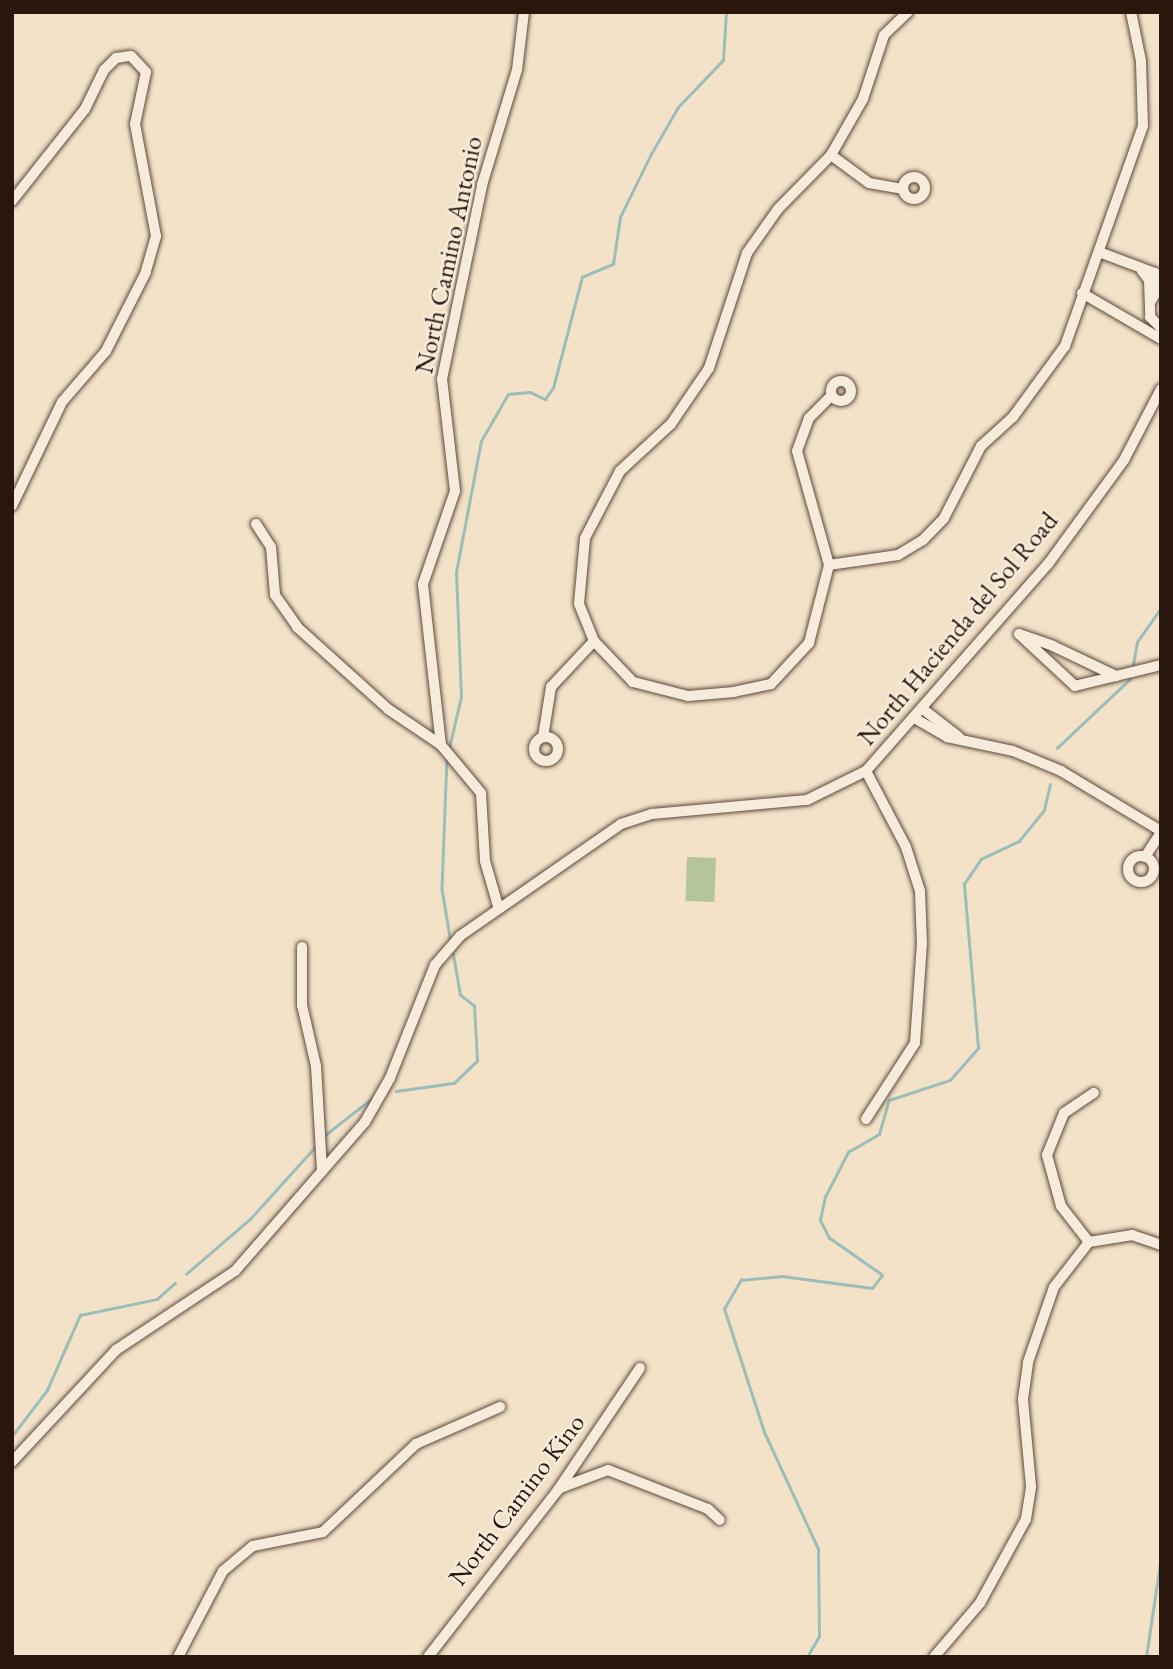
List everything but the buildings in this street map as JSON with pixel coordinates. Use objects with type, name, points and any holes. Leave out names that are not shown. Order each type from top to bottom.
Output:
[{"type":"street","name":"North Camino Antonio","points":[[441,745],[423,584],[455,491],[442,379],[482,185],[517,70],[524,12]]},
{"type":"street","points":[[831,396],[809,418],[797,451],[829,565],[816,629],[771,684],[688,696],[633,682],[594,641],[579,604],[585,538],[620,471],[671,425],[709,368],[756,239],[831,155],[863,99],[884,35],[908,12]]},
{"type":"street","points":[[829,565],[898,555],[930,533],[981,446],[1018,410],[1065,346],[1143,126],[1142,61],[1131,12]]},
{"type":"street","points":[[12,201],[85,109],[104,70],[116,58],[131,56],[146,72],[135,124],[156,236],[146,272],[106,351],[62,402],[12,506]]},
{"type":"street","points":[[831,155],[869,183],[903,188]]},
{"type":"street","points":[[1099,252],[1142,271],[1151,301],[1150,317],[1161,328]]},
{"type":"street","points":[[1082,293],[1161,339]]},
{"type":"street","name":"North Hacienda del Sol Road","points":[[12,1462],[116,1350],[235,1272],[380,1100],[435,965],[498,906],[621,824],[652,814],[807,800],[866,771],[920,715],[999,621],[1124,460],[1161,389]]},
{"type":"street","points":[[256,524],[271,547],[275,595],[297,627],[388,709],[441,745],[481,793],[485,861],[498,906]]},
{"type":"street","points":[[999,621],[1018,634],[1075,686],[1161,665]]},
{"type":"street","points":[[1018,634],[1116,676]]},
{"type":"street","points":[[543,737],[551,687],[594,641]]},
{"type":"street","points":[[920,715],[959,737],[1061,771],[1161,832],[1145,857]]},
{"type":"street","points":[[866,771],[906,847],[920,891],[922,944],[915,1042],[866,1119]]},
{"type":"street","points":[[302,947],[302,1005],[316,1066],[322,1171]]},
{"type":"street","points":[[1089,1242],[1061,1206],[1047,1155],[1064,1113],[1094,1093]]},
{"type":"street","points":[[934,1657],[980,1603],[1026,1519],[1028,1362],[1054,1287],[1089,1242],[1132,1235],[1161,1245]]},
{"type":"street","name":"North Camino Kino","points":[[428,1657],[558,1489],[640,1368]]},
{"type":"street","points":[[178,1657],[223,1571],[253,1546],[323,1532],[416,1444],[500,1407]]},
{"type":"street","points":[[558,1489],[608,1470],[708,1509],[720,1520]]},
{"type":"green space","points":[[687,857],[716,858],[714,902],[685,901]]},
{"type":"waterway","points":[[449,748],[461,697],[456,572],[481,441],[508,394],[530,392],[545,399],[553,388],[582,277],[613,264],[620,217],[651,154],[678,107],[723,60],[726,12]]},
{"type":"waterway","points":[[1133,665],[1137,642],[1161,608]]},
{"type":"waterway","points":[[1057,748],[1130,679]]},
{"type":"waterway","points":[[447,758],[442,889],[450,937]]},
{"type":"waterway","points":[[807,1657],[819,1636],[818,1549],[764,1432],[724,1309],[741,1280],[782,1276],[872,1288],[882,1275],[829,1238],[820,1220],[825,1197],[848,1152],[879,1134],[889,1100],[950,1080],[978,1048],[964,884],[981,859],[1019,841],[1044,810],[1050,785]]},
{"type":"waterway","points":[[396,1091],[454,1083],[477,1061],[474,1006],[460,995],[453,955]]},
{"type":"waterway","points":[[325,1135],[371,1099]]},
{"type":"waterway","points":[[186,1274],[250,1219],[316,1146]]},
{"type":"waterway","points":[[12,1436],[47,1390],[80,1315],[157,1299],[175,1283]]},
{"type":"waterway","points":[[1146,1657],[1161,1557]]}]
